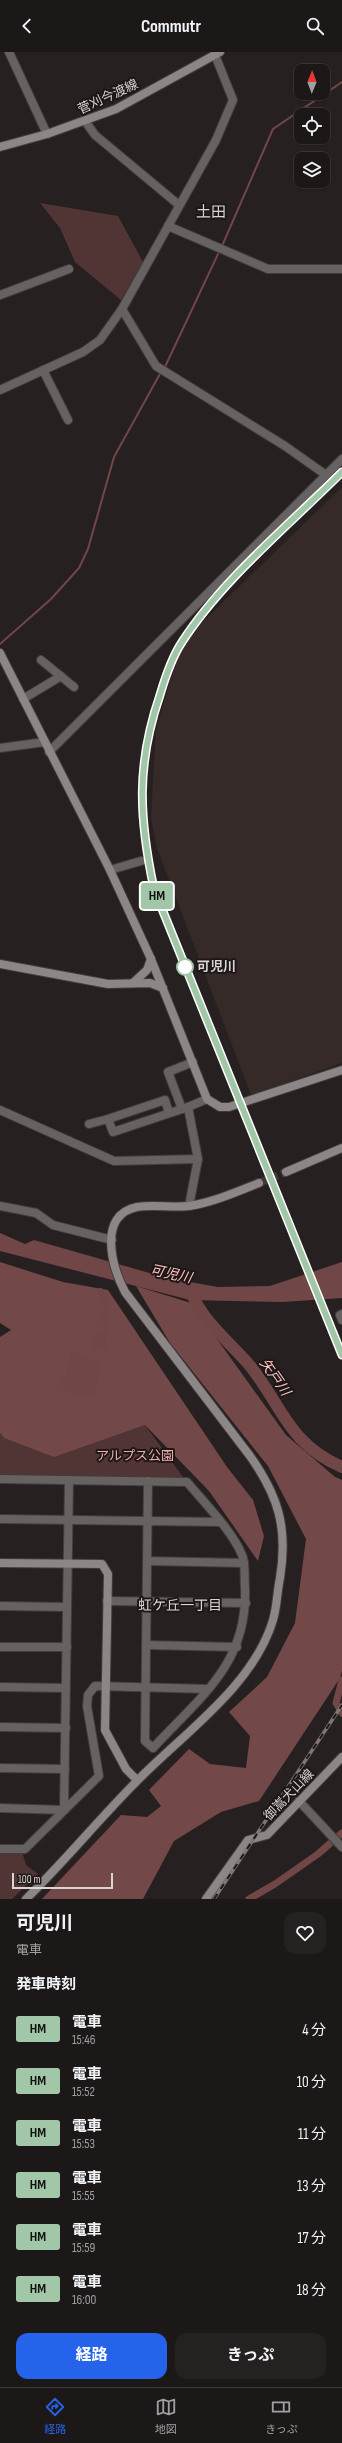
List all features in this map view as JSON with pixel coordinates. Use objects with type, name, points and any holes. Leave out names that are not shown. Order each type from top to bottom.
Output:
[{"type":"street","points":[[9,52],[47,134]]},
{"type":"street","points":[[0,390],[83,352],[100,340],[122,309],[216,140],[233,100],[214,54]]},
{"type":"street","name":"菅刈今渡線","points":[[0,147],[85,122],[116,109],[214,54]]},
{"type":"street","points":[[85,122],[95,134],[179,205]]},
{"type":"street","points":[[168,226],[268,269],[342,269]]},
{"type":"street","points":[[0,295],[69,268]]},
{"type":"street","points":[[122,309],[132,321],[156,366],[285,446],[326,475]]},
{"type":"street","points":[[43,370],[68,420]]},
{"type":"street","points":[[49,752],[342,459]]},
{"type":"street","points":[[0,653],[49,752],[68,784],[110,870],[151,959],[207,1100],[220,1107],[229,1107],[342,1070]]},
{"type":"street","points":[[41,660],[74,686]]},
{"type":"street","points":[[23,699],[61,676]]},
{"type":"street","points":[[0,748],[45,742]]},
{"type":"street","points":[[110,870],[141,860]]},
{"type":"street","points":[[134,982],[144,974],[151,959]]},
{"type":"street","points":[[0,964],[108,984],[134,982],[150,984],[163,988]]},
{"type":"street","points":[[189,1206],[198,1158],[185,1108],[168,1072],[193,1062]]},
{"type":"street","points":[[89,1124],[165,1100],[169,1113]]},
{"type":"street","points":[[108,1119],[113,1132],[207,1100]]},
{"type":"street","points":[[0,1110],[114,1161],[198,1158]]},
{"type":"street","points":[[286,1172],[342,1148]]},
{"type":"street","points":[[26,1899],[137,1780],[229,1691],[246,1670],[266,1636],[273,1620],[283,1558],[282,1526],[278,1504],[265,1477],[140,1314],[118,1278],[112,1255],[114,1226],[122,1213],[138,1207],[189,1206],[222,1198],[259,1183]]},
{"type":"street","points":[[0,1206],[36,1213],[53,1225],[112,1240]]},
{"type":"street","points":[[342,1314],[340,1315],[342,1320]]},
{"type":"street","points":[[0,1479],[148,1481],[187,1482],[237,1545],[244,1563],[246,1603],[242,1629],[237,1647],[228,1664],[208,1689],[153,1748],[145,1741],[148,1481]]},
{"type":"street","points":[[64,1810],[69,1480]]},
{"type":"street","points":[[0,1519],[219,1522]]},
{"type":"street","points":[[147,1561],[244,1563]]},
{"type":"street","points":[[0,1563],[102,1564],[108,1574],[105,1730],[126,1770],[137,1780]]},
{"type":"street","points":[[107,1601],[246,1603]]},
{"type":"street","points":[[0,1606],[68,1607]]},
{"type":"street","points":[[146,1645],[237,1647]]},
{"type":"street","points":[[0,1647],[66,1647]]},
{"type":"street","points":[[0,1849],[25,1849],[99,1776],[86,1699],[95,1686],[208,1689]]},
{"type":"street","points":[[0,1687],[66,1688]]},
{"type":"street","points":[[0,1727],[66,1728]]},
{"type":"street","name":"御嵩犬山線","points":[[206,1899],[248,1840],[267,1835],[342,1757]]},
{"type":"street","points":[[0,1768],[65,1769]]},
{"type":"street","points":[[299,1801],[342,1847]]},
{"type":"street","points":[[0,1808],[64,1810]]},
{"type":"shaded area","points":[[342,487],[342,1063],[251,1095],[157,848],[151,818],[156,730],[181,643]]},
{"type":"shaded area","points":[[0,1233],[25,1244],[34,1240],[167,1278],[218,1287],[270,1286],[342,1262],[342,1298],[283,1302],[190,1300],[0,1251]]},
{"type":"shaded area","points":[[0,1262],[63,1282],[108,1290],[227,1467],[253,1500],[264,1536],[258,1561],[209,1491],[145,1425],[54,1457],[4,1438],[0,1433],[0,1337],[11,1330],[0,1323]]},
{"type":"shaded area","points":[[136,1286],[191,1303],[286,1435],[335,1477],[342,1480],[342,1671],[340,1678],[259,1801],[221,1812],[174,1841],[143,1899],[42,1899],[121,1815],[147,1817],[161,1806],[149,1790],[189,1749],[210,1764],[246,1768],[250,1736],[229,1712],[267,1677],[295,1623],[306,1539],[268,1466],[170,1343]]},
{"type":"shaded area","points":[[98,1288],[102,1288],[108,1305],[108,1330],[95,1328],[105,1310]]},
{"type":"shaded area","points":[[97,1330],[106,1332],[106,1351],[90,1348]]},
{"type":"shaded area","points":[[72,1349],[86,1358],[102,1362],[94,1396],[59,1392],[55,1389],[65,1377]]},
{"type":"green space","points":[[40,203],[118,216],[143,262],[121,300],[75,262],[60,228]]},
{"type":"green space","name":"アルプス公園","points":[[145,1425],[183,1477],[148,1481],[0,1479],[0,1433],[4,1438],[54,1456]]},
{"type":"green space","points":[[0,1852],[22,1852],[26,1865],[38,1874],[12,1899],[0,1899]]},
{"type":"waterway","points":[[222,246],[273,129],[342,82]]},
{"type":"waterway","points":[[164,369],[218,254]]},
{"type":"waterway","points":[[0,644],[51,599],[79,568],[88,549],[114,457],[161,372]]},
{"type":"waterway","name":"矢戸川","points":[[192,1294],[203,1314],[210,1323],[251,1367],[298,1436],[324,1458],[342,1467]]},
{"type":"waterway","points":[[342,1680],[336,1703],[342,1713]]},
{"type":"waterway","points":[[249,1899],[275,1884],[318,1854],[342,1833]]},
{"type":"tunnel","points":[[259,1183],[286,1172]]},
{"type":"railway","points":[[342,472],[236,575],[198,619],[182,642],[169,668],[153,720],[147,744],[143,792],[143,815],[155,889],[342,1355]]},
{"type":"railway","points":[[214,1899],[342,1705]]},
{"type":"train","name":"HM","points":[[342,472],[214,600],[181,643],[164,682],[154,711],[147,741],[142,782],[142,823],[154,889],[342,1355]]},
{"type":"place","name":"可児川","points":[[185,967]]},
{"type":"district","name":"土田","points":[[211,212]]},
{"type":"district","name":"虹ケ丘一丁目","points":[[180,1605]]}]
